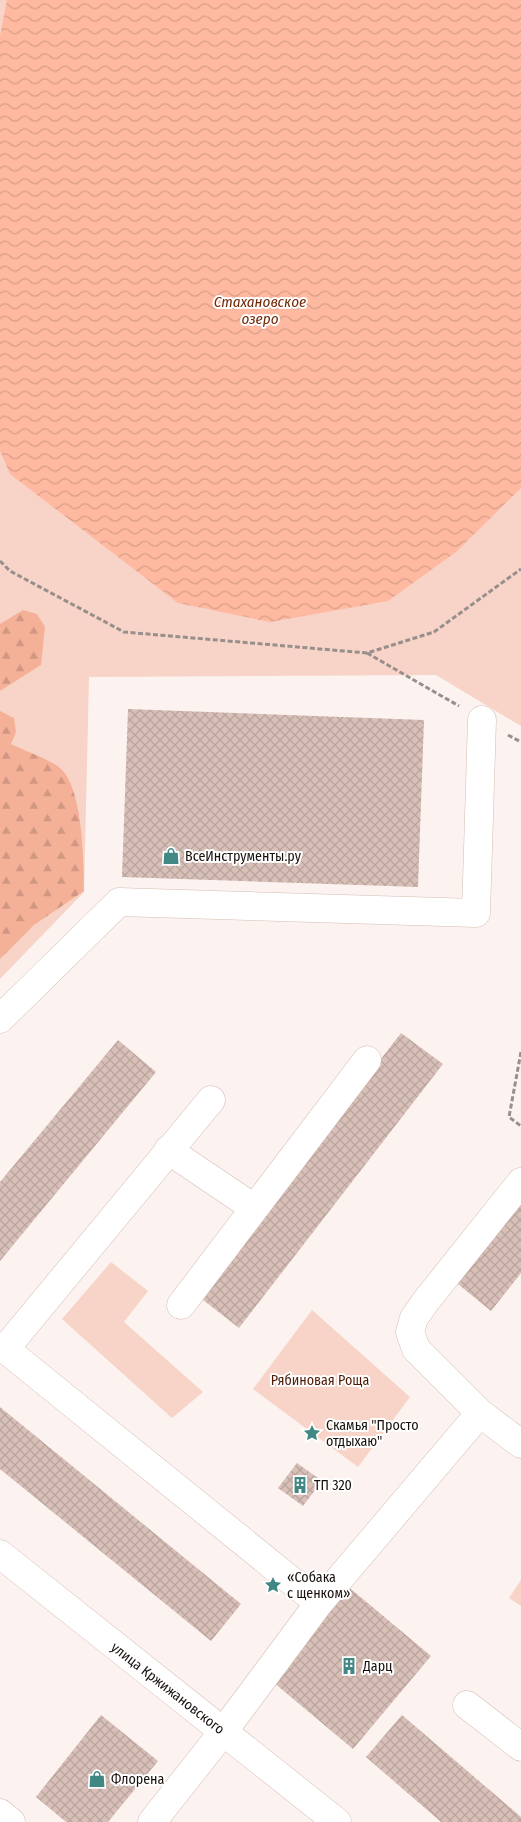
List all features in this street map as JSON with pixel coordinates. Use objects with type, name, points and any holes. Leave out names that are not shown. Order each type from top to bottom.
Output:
[{"type":"street","points":[[0,1020],[119,902],[476,913],[482,720]]},
{"type":"street","points":[[181,1305],[367,1060]]},
{"type":"street","points":[[211,1100],[5,1349],[319,1602]]},
{"type":"street","points":[[168,1150],[254,1208]]},
{"type":"street","points":[[521,1182],[426,1301],[414,1318],[410,1332],[416,1349],[480,1413],[521,1444]]},
{"type":"street","points":[[152,1822],[223,1732],[319,1602],[480,1413]]},
{"type":"street","name":"улица Кржижановского","points":[[0,1554],[337,1822]]},
{"type":"street","points":[[467,1704],[521,1747]]},
{"type":"street","points":[[0,1814],[11,1822]]},
{"type":"path","points":[[0,561],[10,571],[124,632],[367,653],[434,632],[521,569]]},
{"type":"path","points":[[367,653],[521,742]]},
{"type":"path","points":[[521,1052],[509,1117],[521,1126]]},
{"type":"green space","name":"Стахановское озеро","points":[[0,0],[521,0],[521,726],[436,675],[89,677],[84,892],[0,979]]},
{"type":"green space","points":[[23,610],[37,614],[45,627],[41,665],[0,691],[0,624]]},
{"type":"green space","points":[[0,711],[14,718],[16,732],[11,744],[56,765],[68,778],[78,808],[81,826],[84,891],[34,925],[0,959]]},
{"type":"green space","points":[[111,1262],[148,1291],[124,1322],[203,1392],[172,1418],[62,1319]]},
{"type":"green space","name":"Рябиновая Роща","points":[[312,1310],[410,1397],[358,1467],[253,1389]]},
{"type":"green space","points":[[521,1580],[521,1606],[509,1598]]},
{"type":"water","name":"Стахановское озеро","points":[[7,0],[521,0],[521,488],[456,552],[388,601],[270,622],[178,603],[10,474],[0,451],[0,36]]},
{"type":"building","points":[[128,709],[424,720],[418,887],[122,877]]},
{"type":"building","points":[[401,1033],[443,1064],[239,1328],[198,1296]]},
{"type":"building","points":[[118,1040],[156,1072],[0,1261],[0,1182]]},
{"type":"building","points":[[521,1195],[521,1273],[491,1311],[453,1280]]},
{"type":"building","points":[[0,1407],[241,1604],[211,1641],[0,1469]]},
{"type":"building","name":"ТП 320","points":[[297,1463],[322,1481],[303,1506],[278,1488]]},
{"type":"building","name":"Дарц","points":[[345,1584],[431,1656],[353,1749],[267,1677]]},
{"type":"building","name":"Флорена","points":[[101,1715],[158,1761],[108,1822],[66,1822],[36,1797]]},
{"type":"building","points":[[402,1715],[521,1817],[521,1822],[441,1822],[366,1757]]},
{"type":"place","name":"ВсеИнструменты.ру","points":[[171,856]]},
{"type":"place","name":"Скамья \"Просто отдыхаю\"","points":[[312,1433]]},
{"type":"place","name":"ТП 320","points":[[300,1485]]},
{"type":"place","name":"«Собака с щенком»","points":[[273,1585]]},
{"type":"place","name":"Дарц","points":[[349,1666]]},
{"type":"place","name":"Флорена","points":[[97,1779]]}]
